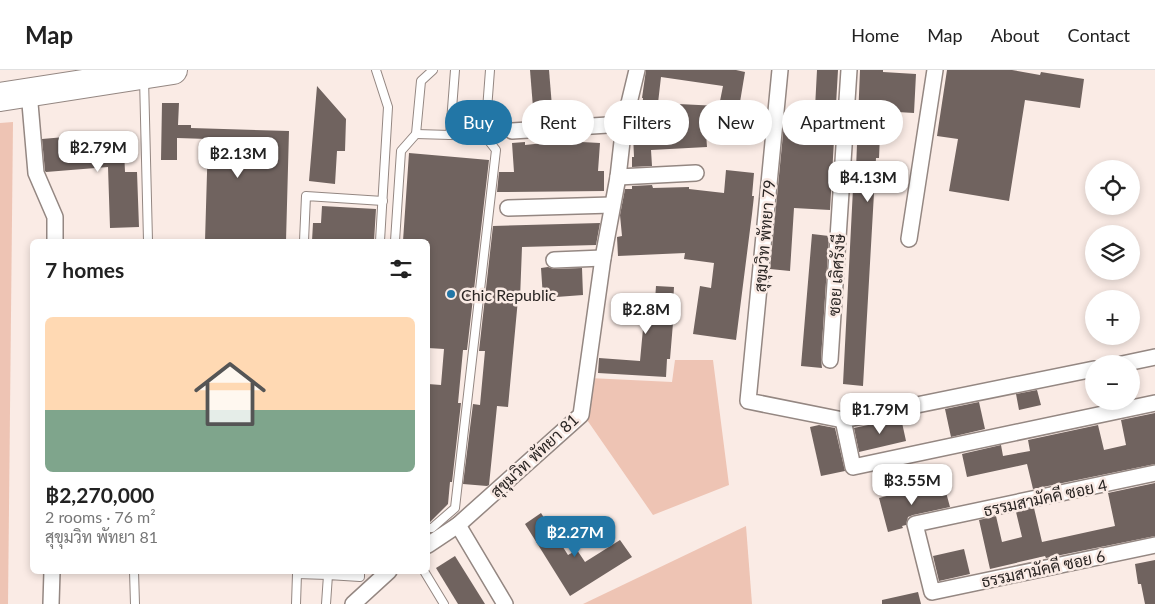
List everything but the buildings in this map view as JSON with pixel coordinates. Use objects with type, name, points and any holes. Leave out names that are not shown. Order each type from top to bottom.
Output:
[{"type":"highway","points":[[0,97],[173,70]]},
{"type":"street","name":"สุขุมวิท พัทยา 81","points":[[630,100],[637,70]]},
{"type":"street","name":"สุขุมวิท พัทยา 79","points":[[780,70],[748,401],[843,420]]},
{"type":"street","name":"ซอย เลิศรังษี","points":[[830,360],[849,70]]},
{"type":"street","points":[[909,239],[934,70]]},
{"type":"street","points":[[30,92],[36,173],[55,217],[55,239]]},
{"type":"street","points":[[512,131],[604,125]]},
{"type":"street","name":"สุขุมวิท พัทยา 81","points":[[430,544],[458,525],[581,415],[603,258],[618,177],[622,145]]},
{"type":"street","points":[[618,177],[696,173]]},
{"type":"street","points":[[508,208],[612,205]]},
{"type":"street","points":[[554,260],[603,258]]},
{"type":"street","points":[[1140,360],[1155,357]]},
{"type":"street","points":[[1085,371],[843,420],[853,467],[1155,403]]},
{"type":"street","name":"ธรรมสามัคคี ซอย 4","points":[[932,592],[915,524],[1155,473]]},
{"type":"street","points":[[458,525],[506,604]]},
{"type":"street","name":"ธรรมสามัคคี ซอย 6","points":[[932,592],[1155,545]]},
{"type":"street","points":[[51,604],[52,574]]},
{"type":"street","points":[[353,604],[385,574]]},
{"type":"lane","points":[[376,70],[388,107],[380,239]]},
{"type":"lane","points":[[395,239],[401,151],[416,134],[421,81],[433,70]]},
{"type":"lane","points":[[453,100],[455,70]]},
{"type":"lane","points":[[488,100],[490,70]]},
{"type":"lane","points":[[144,75],[148,239]]},
{"type":"lane","points":[[416,134],[445,135]]},
{"type":"lane","points":[[430,528],[455,508],[496,150],[492,145]]},
{"type":"lane","points":[[304,239],[306,196],[383,202]]},
{"type":"lane","points":[[134,574],[135,604]]},
{"type":"lane","points":[[296,604],[297,574]]},
{"type":"lane","points":[[326,604],[328,574]]},
{"type":"lane","points":[[336,574],[360,577],[360,574]]},
{"type":"lane","points":[[426,574],[444,604]]},
{"type":"shaded area","points":[[13,122],[8,604],[0,604],[0,123]]},
{"type":"shaded area","points":[[675,360],[713,360],[729,485],[653,515],[585,417],[589,378],[672,382]]},
{"type":"shaded area","points":[[746,526],[752,604],[583,604]]},
{"type":"place","name":"Chic Republic","points":[[451,294]]}]
